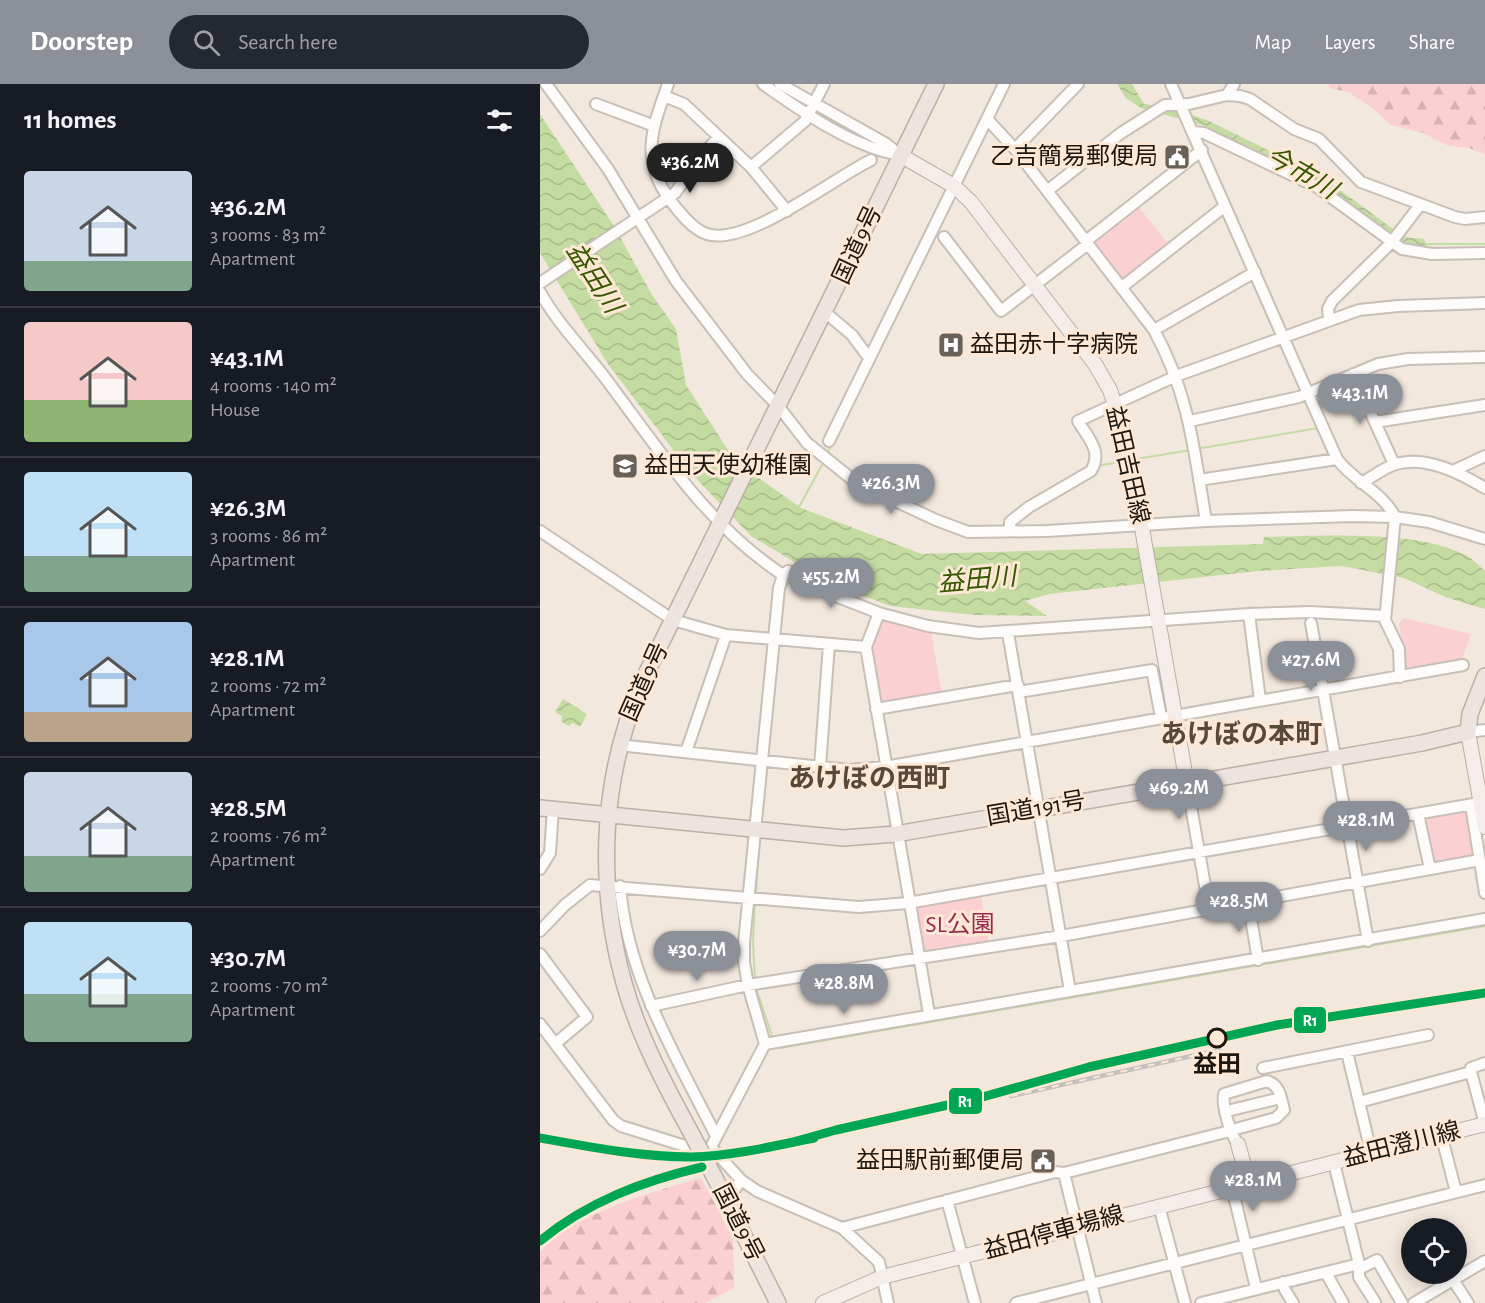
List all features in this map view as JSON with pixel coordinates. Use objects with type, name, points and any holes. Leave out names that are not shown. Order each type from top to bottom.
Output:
[{"type":"highway","name":"国道9号","points":[[778,1303],[639,1026],[624,984],[610,924],[612,886],[608,815],[619,745],[630,710],[936,84]]},
{"type":"highway","points":[[1468,732],[1470,714],[1485,676]]},
{"type":"highway","name":"国道191号","points":[[546,809],[843,838],[896,834],[1468,732]]},
{"type":"main road","name":"益田吉田線","points":[[900,155],[954,186],[977,210],[1086,350],[1110,390],[1127,443],[1157,618],[1168,716],[1186,784]]},
{"type":"main road","points":[[1468,732],[1485,827]]},
{"type":"main road","name":"益田澄川線","points":[[1249,1183],[1485,1124]]},
{"type":"main road","points":[[1239,1144],[1249,1183]]},
{"type":"main road","name":"益田停車場線","points":[[823,1303],[882,1277],[1249,1183]]},
{"type":"street","points":[[546,84],[608,169],[676,281],[747,374],[807,443],[853,480],[936,520],[968,532],[1141,527],[1295,517],[1429,522],[1485,539]]},
{"type":"street","points":[[668,84],[652,124],[652,157],[668,198],[694,226],[705,234],[716,236],[748,228],[787,211],[838,177],[871,160]]},
{"type":"street","points":[[763,84],[811,110],[885,143],[900,155]]},
{"type":"street","points":[[780,84],[811,110]]},
{"type":"street","points":[[751,167],[805,121],[824,84]]},
{"type":"street","points":[[829,441],[1004,84]]},
{"type":"street","points":[[1015,149],[1078,84]]},
{"type":"street","points":[[1171,84],[1337,459],[1360,483],[1389,504],[1394,521],[1386,612],[1399,648],[1400,677]]},
{"type":"street","points":[[1227,95],[1234,84]]},
{"type":"street","points":[[1047,191],[1121,133],[1165,105],[1181,106],[1227,95],[1250,99],[1294,129],[1319,139],[1361,182],[1420,205],[1465,219],[1485,217]]},
{"type":"street","points":[[664,96],[684,104],[751,167],[787,211]]},
{"type":"street","points":[[596,104],[652,124]]},
{"type":"street","points":[[987,118],[1015,149],[1154,330],[1176,376],[1190,421],[1206,521]]},
{"type":"street","points":[[1192,129],[1317,188],[1395,238],[1402,249],[1432,254],[1485,253]]},
{"type":"street","points":[[719,137],[668,198],[541,286],[668,466],[722,521],[783,575]]},
{"type":"street","points":[[944,237],[1001,311],[1202,150]]},
{"type":"street","points":[[1329,319],[1328,309],[1332,301],[1395,238],[1420,205]]},
{"type":"street","points":[[1122,287],[1226,206]]},
{"type":"street","points":[[1154,330],[1255,272]]},
{"type":"street","points":[[1010,527],[1010,522],[1029,507],[1091,471],[1095,464],[1096,452],[1078,421],[1176,376],[1359,310],[1398,306],[1485,303]]},
{"type":"street","points":[[826,313],[852,335],[869,358]]},
{"type":"street","points":[[1190,421],[1308,394],[1378,364],[1408,359],[1485,357]]},
{"type":"street","points":[[1353,374],[1394,464]]},
{"type":"street","points":[[1375,422],[1485,405]]},
{"type":"street","points":[[1455,470],[1485,456]]},
{"type":"street","points":[[1199,480],[1337,459]]},
{"type":"street","points":[[1360,483],[1394,464],[1420,463],[1455,470],[1485,488]]},
{"type":"street","points":[[936,520],[940,518],[984,527],[1043,528],[1047,531]]},
{"type":"street","points":[[540,531],[673,620],[726,635],[866,647]]},
{"type":"street","points":[[711,1147],[765,1044],[748,985],[744,962],[753,830],[779,588],[783,575],[788,571],[833,595],[879,613],[950,630],[1008,633],[1157,618],[1310,612],[1386,612]]},
{"type":"street","points":[[879,613],[866,647],[896,834],[929,1014]]},
{"type":"street","points":[[1249,614],[1260,700]]},
{"type":"street","points":[[1311,623],[1325,690],[1368,941]]},
{"type":"street","points":[[1008,633],[1070,991]]},
{"type":"street","points":[[686,752],[726,635]]},
{"type":"street","points":[[820,767],[830,644]]},
{"type":"street","points":[[619,745],[849,770],[885,767],[1463,665]]},
{"type":"street","points":[[876,710],[1152,670],[1168,716]]},
{"type":"street","points":[[1468,732],[1485,730]]},
{"type":"street","points":[[1186,784],[1209,908]]},
{"type":"street","points":[[540,931],[565,904],[590,885],[859,907],[909,903],[1479,803],[1480,860],[1485,893]]},
{"type":"street","points":[[540,869],[550,853],[546,809]]},
{"type":"street","points":[[1418,814],[1430,869]]},
{"type":"street","points":[[651,1006],[748,985],[1060,936],[1480,860]]},
{"type":"street","points":[[612,886],[651,1006],[716,1136]]},
{"type":"street","points":[[1248,901],[1258,960]]},
{"type":"street","points":[[765,1044],[1485,920]]},
{"type":"street","points":[[540,954],[587,1017],[555,1044]]},
{"type":"street","points":[[540,1024],[606,1112],[621,1126],[682,1146],[711,1147],[741,1180],[786,1205],[842,1228],[879,1262],[888,1303]]},
{"type":"street","points":[[1263,1068],[1428,1035]]},
{"type":"street","points":[[1347,1052],[1371,1152]]},
{"type":"street","points":[[1485,1063],[1471,1068],[1485,1124]]},
{"type":"street","points":[[1359,1102],[1471,1072]]},
{"type":"street","points":[[842,1228],[1055,1172],[1064,1173],[1232,1130],[1282,1115],[1284,1110],[1278,1088],[1270,1082],[1224,1094],[1232,1130],[1239,1144]]},
{"type":"street","points":[[1227,1111],[1281,1098]]},
{"type":"street","points":[[1239,1144],[1241,1136],[1253,1124]]},
{"type":"street","points":[[1441,1134],[1455,1192]]},
{"type":"street","points":[[1334,1163],[1359,1266],[1359,1277],[1375,1302]]},
{"type":"street","points":[[1064,1173],[1095,1303]]},
{"type":"street","points":[[727,1201],[741,1180]]},
{"type":"street","points":[[1016,1303],[1485,1185]]},
{"type":"street","points":[[1232,1187],[1256,1288]]},
{"type":"street","points":[[946,1200],[975,1303]]},
{"type":"street","points":[[1158,1206],[1185,1303]]},
{"type":"street","points":[[1201,1303],[1377,1260],[1402,1303]]},
{"type":"street","points":[[1467,1272],[1485,1261]]},
{"type":"street","points":[[1326,1273],[1343,1303]]},
{"type":"street","points":[[1283,1282],[1293,1303]]},
{"type":"street","points":[[1414,1303],[1446,1284]]},
{"type":"street","points":[[1456,1284],[1468,1303]]},
{"type":"green space","points":[[1328,84],[1485,84],[1485,154],[1469,148],[1449,146],[1423,133],[1391,125],[1371,107],[1348,92],[1330,88]]},
{"type":"green space","points":[[1138,206],[1169,245],[1123,280],[1093,242]]},
{"type":"green space","points":[[1404,618],[1471,634],[1462,659],[1405,670],[1399,624]]},
{"type":"green space","points":[[881,620],[931,633],[942,694],[880,702],[871,648]]},
{"type":"green space","points":[[1466,809],[1474,855],[1431,862],[1425,818]]},
{"type":"green space","name":"SL公園","points":[[981,896],[989,945],[923,956],[916,907]]},
{"type":"green space","points":[[701,1178],[733,1238],[734,1288],[705,1303],[540,1303],[540,1252],[555,1238],[593,1215],[637,1197]]},
{"type":"water","points":[[1117,84],[1132,84],[1144,104],[1176,110],[1207,120],[1321,176],[1404,237],[1424,239],[1427,247],[1401,244],[1313,179],[1202,125],[1141,108],[1126,98]]},
{"type":"water","name":"益田川","points":[[540,114],[614,226],[652,295],[676,329],[686,385],[735,461],[801,508],[922,554],[1263,544],[1264,537],[1366,536],[1419,541],[1443,546],[1463,554],[1485,571],[1485,609],[1445,597],[1404,578],[1342,566],[1258,571],[1049,594],[1025,601],[1047,616],[974,615],[890,606],[826,581],[751,536],[690,472],[608,364],[540,253]]},
{"type":"water","points":[[563,699],[587,714],[580,727],[573,723],[568,726],[561,721],[562,716],[555,712]]},
{"type":"waterway","name":"今市川","points":[[1425,244],[1485,244]]},
{"type":"waterway","points":[[1196,449],[1318,428]]},
{"type":"waterway","points":[[828,452],[832,444]]},
{"type":"waterway","points":[[1136,459],[1191,450]]},
{"type":"waterway","points":[[1102,465],[1120,462]]},
{"type":"waterway","points":[[799,507],[822,465]]},
{"type":"waterway","points":[[783,593],[792,577]]},
{"type":"waterway","points":[[772,712],[779,643]]},
{"type":"waterway","points":[[756,896],[759,842]]},
{"type":"waterway","points":[[755,901],[753,943],[755,979]]},
{"type":"waterway","points":[[780,1048],[1485,926]]},
{"type":"waterway","points":[[756,988],[772,1036]]},
{"type":"railway","points":[[793,1142],[979,1098],[1089,1067],[1277,1025],[1485,993]]},
{"type":"railway","points":[[1011,1096],[1219,1050]]},
{"type":"railway","points":[[540,1138],[622,1153],[693,1157],[801,1141]]},
{"type":"transit line","name":"R1","points":[[793,1142],[979,1098],[1089,1067],[1277,1025],[1485,993]]},
{"type":"transit line","name":"R1","points":[[540,1138],[596,1148],[672,1157],[737,1153],[814,1138]]},
{"type":"transit line","name":"R1","points":[[540,1241],[596,1204],[637,1186],[702,1167]]},
{"type":"place","name":"乙吉簡易郵便局","points":[[1177,157]]},
{"type":"place","name":"益田赤十字病院","points":[[951,345]]},
{"type":"place","name":"益田天使幼稚園","points":[[625,466]]},
{"type":"place","name":"益田","points":[[1217,1038]]},
{"type":"place","name":"益田駅前郵便局","points":[[1043,1161]]},
{"type":"district","name":"あけぼの本町","points":[[1241,734]]},
{"type":"district","name":"あけぼの西町","points":[[869,778]]}]
